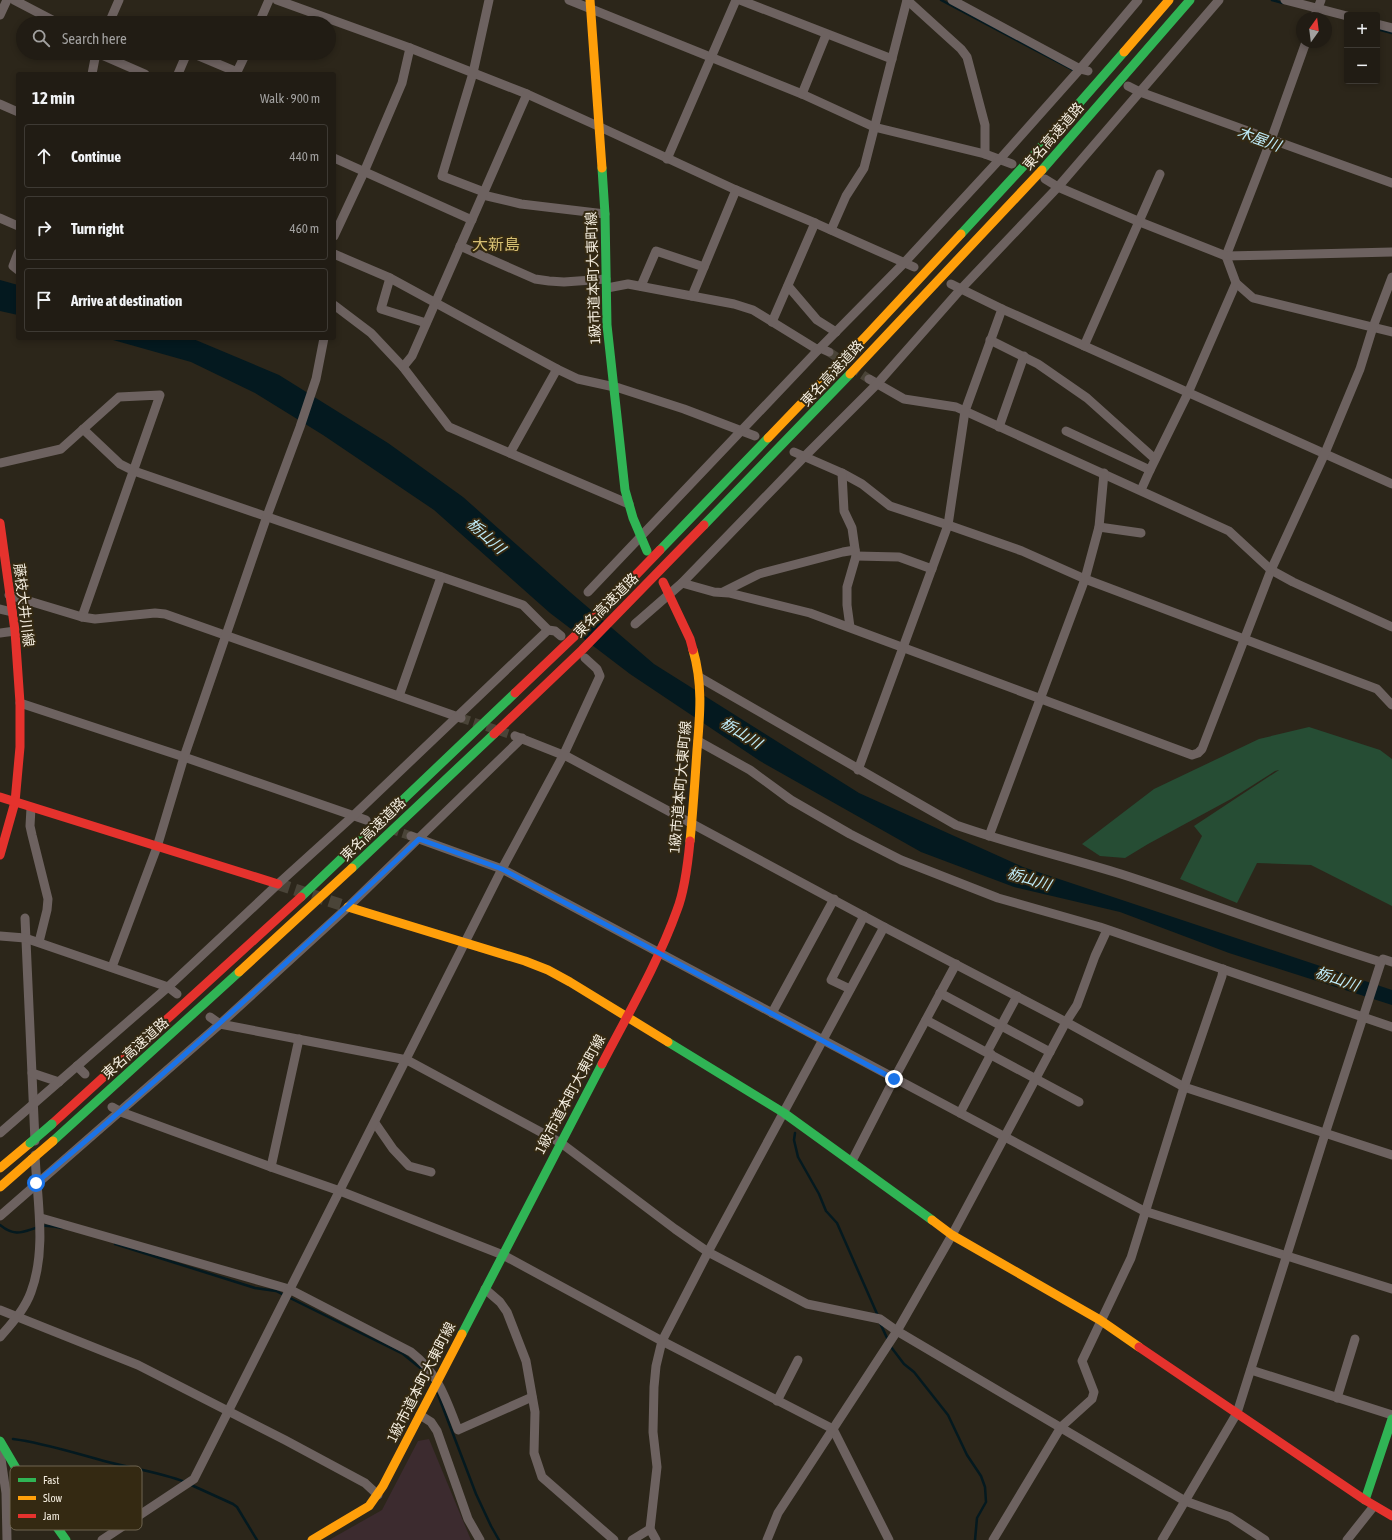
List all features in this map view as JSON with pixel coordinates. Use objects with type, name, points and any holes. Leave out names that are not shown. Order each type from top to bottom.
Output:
[{"type":"main road","name":"東名高速道路","points":[[0,1168],[52,1124],[320,879],[601,611],[866,336],[956,240],[1169,0]]},
{"type":"main road","name":"東名高速道路","points":[[0,1187],[53,1141],[330,888],[583,654],[612,619],[828,398],[1046,167],[1190,0]]},
{"type":"main road","name":"1級市道本町大東町線","points":[[590,4],[600,127],[605,214],[607,325],[613,387],[625,490],[628,504],[647,551]]},
{"type":"main road","name":"藤枝大井川線","points":[[0,523],[15,631],[20,703],[20,747],[15,802],[0,855]]},
{"type":"main road","name":"1級市道本町大東町線","points":[[312,1540],[369,1506],[379,1494],[627,1016],[671,928],[681,897],[688,862],[698,739],[700,680],[690,639],[663,582]]},
{"type":"main road","points":[[0,797],[278,884]]},
{"type":"main road","points":[[348,907],[525,961],[548,970],[627,1016],[784,1113],[952,1235],[1100,1320],[1365,1500],[1392,1516]]},
{"type":"main road","points":[[1365,1500],[1392,1419]]},
{"type":"main road","points":[[0,1441],[15,1466]]},
{"type":"main road","points":[[59,1530],[66,1540]]},
{"type":"street","points":[[0,15],[7,0]]},
{"type":"street","points":[[14,0],[45,16]]},
{"type":"street","points":[[112,16],[119,0]]},
{"type":"street","points":[[262,16],[269,0]]},
{"type":"street","points":[[277,0],[321,16]]},
{"type":"street","points":[[490,0],[473,73],[442,176],[484,194],[521,204],[605,214]]},
{"type":"street","points":[[569,0],[590,4],[874,126],[985,154],[1012,164]]},
{"type":"street","points":[[667,159],[736,0]]},
{"type":"street","points":[[740,0],[892,59]]},
{"type":"street","points":[[831,230],[846,196],[864,168],[907,0],[961,49],[967,58],[985,125],[985,154]]},
{"type":"street","points":[[952,0],[1080,71]]},
{"type":"street","points":[[588,592],[819,349],[904,263],[1080,71],[1138,0]]},
{"type":"street","points":[[635,624],[682,583],[804,457],[873,381],[1058,187],[1219,0]]},
{"type":"street","points":[[1285,0],[1319,4],[1344,15]]},
{"type":"street","points":[[336,21],[410,48],[527,94],[736,190],[914,267]]},
{"type":"street","points":[[1380,25],[1392,28]]},
{"type":"street","points":[[802,94],[826,34]]},
{"type":"street","points":[[336,232],[364,172],[402,83],[410,48]]},
{"type":"street","points":[[1304,48],[1226,256],[1236,283],[1253,298],[1392,332]]},
{"type":"street","points":[[92,72],[95,60]]},
{"type":"street","points":[[113,60],[140,72]]},
{"type":"street","points":[[179,72],[184,60]]},
{"type":"street","points":[[208,60],[235,72]]},
{"type":"street","points":[[237,72],[243,60]]},
{"type":"street","points":[[1128,86],[1138,95],[1392,183]]},
{"type":"street","points":[[403,367],[412,356],[527,94]]},
{"type":"street","points":[[0,104],[16,111]]},
{"type":"street","points":[[336,159],[472,220]]},
{"type":"street","points":[[1084,346],[1160,174]]},
{"type":"street","points":[[1045,179],[1058,187],[1140,222],[1226,256],[1392,252]]},
{"type":"street","points":[[692,296],[736,190]]},
{"type":"street","points":[[0,218],[16,225]]},
{"type":"street","points":[[772,322],[815,223]]},
{"type":"street","points":[[460,246],[535,279],[564,282],[628,284],[734,304],[752,310],[819,349],[829,352]]},
{"type":"street","points":[[641,286],[656,251],[704,267]]},
{"type":"street","points":[[336,255],[390,278],[578,379],[613,387],[684,409],[754,436]]},
{"type":"street","points":[[16,258],[13,266],[16,268]]},
{"type":"street","points":[[682,583],[714,592],[723,592],[810,613],[904,646],[1192,755],[1198,754],[1202,749],[1271,570],[1325,453],[1360,369],[1372,327],[1392,277]]},
{"type":"street","points":[[390,278],[381,309],[426,323]]},
{"type":"street","points":[[1141,490],[1188,393],[1236,283]]},
{"type":"street","points":[[951,284],[960,290],[1392,484]]},
{"type":"street","points":[[788,286],[817,320],[836,332]]},
{"type":"street","points":[[336,306],[371,332],[403,367],[449,427],[628,504]]},
{"type":"street","points":[[858,770],[948,525],[965,411],[1002,309]]},
{"type":"street","points":[[112,967],[157,847],[184,757],[227,635],[266,516],[300,428],[316,379],[324,340]]},
{"type":"street","points":[[990,340],[1038,364],[1087,398],[1155,459]]},
{"type":"street","points":[[999,427],[1024,356]]},
{"type":"street","points":[[510,453],[557,369]]},
{"type":"street","points":[[873,381],[904,399],[948,405],[965,411],[1229,531],[1271,570],[1293,582],[1392,627]]},
{"type":"street","points":[[0,463],[61,448],[119,397],[160,394],[82,617]]},
{"type":"street","points":[[83,429],[120,464],[134,471],[523,605],[548,630],[555,631],[561,636]]},
{"type":"street","points":[[1066,431],[1150,470]]},
{"type":"street","points":[[794,452],[842,473],[862,484],[890,506],[1022,551],[1085,578],[1377,689],[1392,705]]},
{"type":"street","points":[[842,473],[844,511],[852,528],[856,553],[847,587],[847,605],[850,627]]},
{"type":"street","points":[[989,836],[1085,578],[1099,527],[1104,473]]},
{"type":"street","points":[[1099,527],[1141,533]]},
{"type":"street","points":[[723,592],[759,574],[843,552],[899,557],[932,569]]},
{"type":"street","points":[[399,696],[441,577]]},
{"type":"street","points":[[9,595],[82,617],[96,619],[165,614],[459,717]]},
{"type":"street","points":[[0,609],[12,612]]},
{"type":"street","points":[[0,1133],[168,987],[278,884],[354,816],[459,717],[548,630]]},
{"type":"street","points":[[0,633],[15,631]]},
{"type":"street","points":[[142,1514],[185,1487],[194,1479],[229,1411],[289,1289],[467,943],[502,869],[564,754],[600,676],[597,669],[583,654]]},
{"type":"street","points":[[700,680],[956,824],[989,836],[1120,874],[1313,941],[1381,962]]},
{"type":"street","points":[[20,703],[184,757],[366,820]]},
{"type":"street","points":[[0,1216],[36,1183],[121,1112],[348,907],[415,837],[518,737],[564,754],[884,927],[1066,1022],[1184,1087],[1392,1155]]},
{"type":"street","points":[[698,739],[750,770],[791,800],[850,834],[901,860],[998,898],[1107,930],[1364,1016],[1392,1027]]},
{"type":"street","points":[[32,808],[30,826],[48,899],[47,910],[39,942]]},
{"type":"street","points":[[415,837],[502,869],[894,1079],[1005,1136],[1144,1212],[1286,1255],[1392,1290]]},
{"type":"street","points":[[772,1014],[834,899]]},
{"type":"street","points":[[850,989],[831,980],[864,916]]},
{"type":"street","points":[[0,1337],[17,1317],[31,1293],[36,1275],[41,1218],[36,1183],[34,1105],[25,918]]},
{"type":"street","points":[[656,1540],[650,1529],[657,1467],[653,1432],[654,1387],[656,1366],[662,1341],[708,1252],[884,927]]},
{"type":"street","points":[[767,1540],[778,1513],[898,1331],[952,1235],[1077,1004],[1095,956],[1107,930]]},
{"type":"street","points":[[0,936],[25,938],[39,942],[168,987],[177,994]]},
{"type":"street","points":[[1162,1540],[1237,1413],[1286,1255],[1381,962],[1383,959],[1392,962]]},
{"type":"street","points":[[852,1161],[956,964]]},
{"type":"street","points":[[993,1540],[1061,1427],[1092,1399],[1094,1392],[1082,1361],[1100,1320],[1131,1258],[1144,1212],[1184,1087],[1222,976],[1223,969]]},
{"type":"street","points":[[940,993],[1050,1052]]},
{"type":"street","points":[[960,1113],[1001,1026],[1017,996]]},
{"type":"street","points":[[210,1017],[220,1024],[407,1060],[561,1143],[708,1252],[807,1304],[880,1319],[1185,1501],[1230,1517],[1265,1540]]},
{"type":"street","points":[[926,1020],[1079,1102]]},
{"type":"street","points":[[271,1168],[300,1039]]},
{"type":"street","points":[[77,1066],[85,1074]]},
{"type":"street","points":[[32,1074],[59,1082]]},
{"type":"street","points":[[112,1107],[121,1112],[271,1168],[340,1191],[503,1255],[662,1341],[833,1429],[889,1540]]},
{"type":"street","points":[[375,1123],[393,1149],[409,1166],[431,1172]]},
{"type":"street","points":[[41,1218],[289,1289],[411,1352],[421,1360],[438,1380],[458,1430],[532,1397]]},
{"type":"street","points":[[485,1289],[500,1302],[507,1312],[513,1324],[526,1361],[535,1412],[534,1453],[542,1477],[614,1540]]},
{"type":"street","points":[[0,1310],[138,1365],[366,1483],[379,1494]]},
{"type":"street","points":[[1337,1398],[1355,1339]]},
{"type":"street","points":[[777,1400],[798,1360]]},
{"type":"street","points":[[1251,1370],[1392,1415]]},
{"type":"street","points":[[420,1415],[431,1422],[437,1431],[468,1519],[480,1540]]},
{"type":"street","points":[[0,1452],[6,1493],[7,1540]]},
{"type":"street","points":[[4,1477],[10,1473]]},
{"type":"street","points":[[1347,1540],[1374,1506]]},
{"type":"street","points":[[632,1540],[650,1529]]},
{"type":"street","points":[[102,1540],[118,1530]]},
{"type":"shaded area","points":[[429,1439],[471,1540],[329,1540],[382,1510],[418,1441]]},
{"type":"green space","points":[[1309,727],[1380,750],[1392,759],[1392,906],[1311,865],[1257,863],[1237,903],[1180,879],[1202,836],[1194,826],[1279,770],[1275,771],[1231,799],[1125,858],[1100,856],[1082,844],[1154,789],[1259,739]]},
{"type":"water","points":[[0,280],[16,284],[16,315],[0,311]]},
{"type":"water","name":"栃山川","points":[[113,340],[196,340],[279,375],[388,443],[463,497],[654,664],[859,793],[1023,867],[1392,990],[1392,1005],[1229,953],[1120,912],[1014,887],[921,852],[760,761],[630,674],[550,613],[434,510],[323,435],[255,393],[191,362]]},
{"type":"waterway","name":"木屋川","points":[[941,0],[1075,71]]},
{"type":"waterway","points":[[1272,0],[1283,3]]},
{"type":"waterway","points":[[1380,30],[1392,33]]},
{"type":"waterway","points":[[795,1133],[794,1140],[798,1157],[819,1194],[826,1211],[837,1223],[878,1316]]},
{"type":"waterway","points":[[0,1225],[11,1232],[16,1233],[45,1226],[62,1228]]},
{"type":"waterway","points":[[115,1244],[255,1288],[276,1291],[284,1295]]},
{"type":"waterway","points":[[288,1297],[403,1354],[424,1371],[432,1382]]},
{"type":"waterway","points":[[880,1323],[888,1340]]},
{"type":"waterway","points":[[891,1347],[904,1364],[914,1372],[948,1415],[967,1455],[981,1476],[985,1487],[986,1502],[977,1518],[975,1540]]},
{"type":"waterway","points":[[437,1392],[476,1494],[499,1540]]},
{"type":"waterway","points":[[13,1439],[49,1446],[125,1466]]},
{"type":"waterway","points":[[142,1470],[185,1482]]},
{"type":"waterway","points":[[189,1484],[237,1507],[257,1540]]},
{"type":"tunnel","points":[[829,352],[869,379]]},
{"type":"tunnel","points":[[461,718],[515,736]]},
{"type":"tunnel","points":[[390,829],[411,836]]},
{"type":"tunnel","points":[[278,884],[348,907]]},
{"type":"traffic: fast","points":[[1042,170],[1190,0]]},
{"type":"traffic: fast","points":[[961,234],[1032,157],[1124,52]]},
{"type":"traffic: fast","points":[[602,168],[605,214],[607,325],[625,490],[633,518],[647,551]]},
{"type":"traffic: fast","points":[[704,525],[850,374]]},
{"type":"traffic: fast","points":[[660,550],[768,438]]},
{"type":"traffic: fast","points":[[301,897],[515,693]]},
{"type":"traffic: fast","points":[[352,868],[494,734]]},
{"type":"traffic: fast","points":[[53,1141],[239,972]]},
{"type":"traffic: fast","points":[[668,1042],[784,1113],[932,1220]]},
{"type":"traffic: fast","points":[[462,1334],[602,1064]]},
{"type":"traffic: fast","points":[[30,1143],[52,1124]]},
{"type":"traffic: fast","points":[[1365,1500],[1392,1419]]},
{"type":"traffic: fast","points":[[0,1441],[15,1466]]},
{"type":"traffic: fast","points":[[59,1530],[66,1540]]},
{"type":"traffic: slow","points":[[590,0],[602,168]]},
{"type":"traffic: slow","points":[[1124,52],[1169,0]]},
{"type":"traffic: slow","points":[[850,374],[1042,170]]},
{"type":"traffic: slow","points":[[768,438],[961,234]]},
{"type":"traffic: slow","points":[[690,841],[700,712],[698,675],[693,650]]},
{"type":"traffic: slow","points":[[239,972],[352,868]]},
{"type":"traffic: slow","points":[[348,907],[525,961],[548,970],[668,1042]]},
{"type":"traffic: slow","points":[[32,1159],[53,1141]]},
{"type":"traffic: slow","points":[[0,1168],[30,1143]]},
{"type":"traffic: slow","points":[[0,1187],[32,1159]]},
{"type":"traffic: slow","points":[[932,1220],[952,1235],[1100,1320],[1139,1347]]},
{"type":"traffic: slow","points":[[312,1540],[369,1506],[383,1486],[462,1334]]},
{"type":"traffic: jam","points":[[0,523],[15,631],[20,703],[20,747],[15,802],[0,855]]},
{"type":"traffic: jam","points":[[494,734],[582,650],[704,525]]},
{"type":"traffic: jam","points":[[515,693],[601,611],[660,550]]},
{"type":"traffic: jam","points":[[663,582],[690,639],[693,650]]},
{"type":"traffic: jam","points":[[0,797],[278,884]]},
{"type":"traffic: jam","points":[[602,1064],[642,988],[669,930],[682,894],[690,841]]},
{"type":"traffic: jam","points":[[52,1124],[301,897]]},
{"type":"traffic: jam","points":[[1139,1347],[1365,1500],[1392,1516]]},
{"type":"district","name":"大新島","points":[[496,244]]},
{"type":"route","points":[[36,1183],[121,1112],[220,1024],[348,907],[419,839],[502,869],[894,1079]]}]
